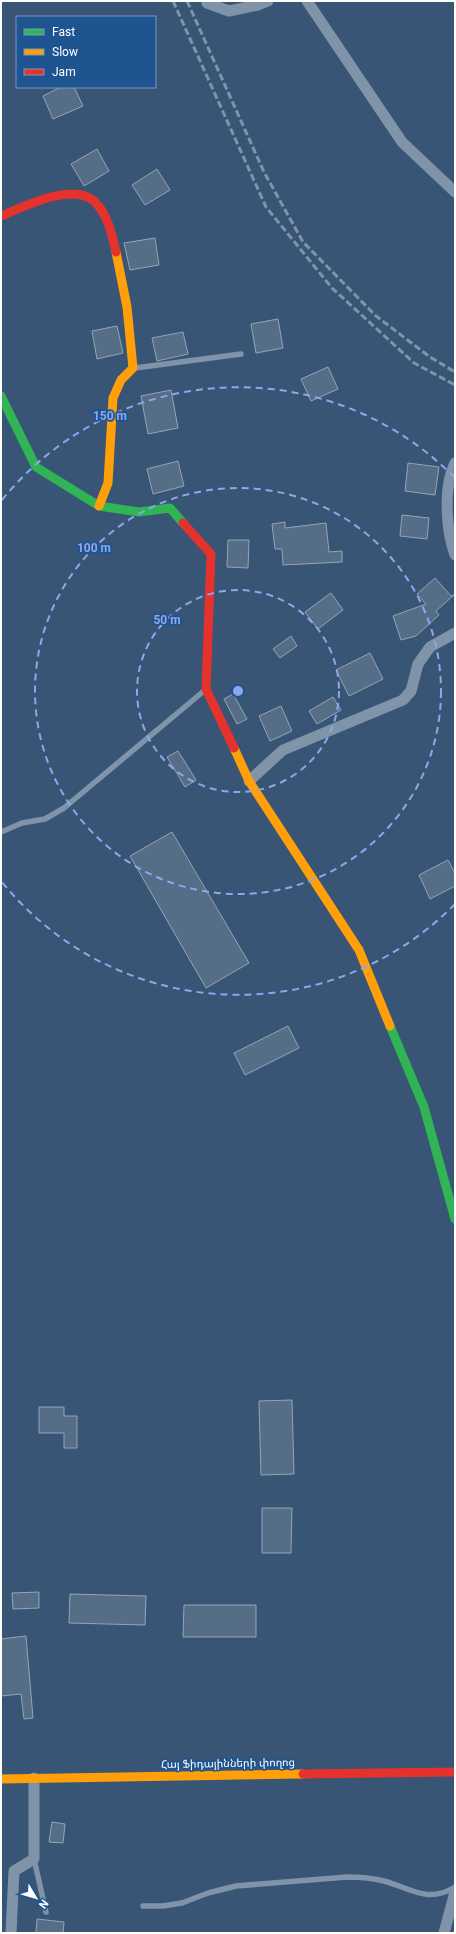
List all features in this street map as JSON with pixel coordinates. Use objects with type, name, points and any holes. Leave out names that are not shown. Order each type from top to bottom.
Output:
[{"type":"street","points":[[207,1],[207,3],[229,11],[258,5],[268,1]]},
{"type":"street","points":[[307,1],[402,142],[455,192]]},
{"type":"street","points":[[1,216],[51,198],[75,194],[94,202],[102,213],[112,239],[123,279],[133,351],[133,368],[121,380],[113,398],[108,483],[99,506]]},
{"type":"street","points":[[1,396],[36,467],[99,506],[139,512],[170,508],[211,554],[206,689],[249,780],[360,950],[424,1106],[455,1219]]},
{"type":"street","points":[[455,463],[451,471],[447,488],[449,523],[455,555]]},
{"type":"street","points":[[249,780],[283,750],[403,700],[411,691],[418,664],[430,647],[455,633]]},
{"type":"street","name":"Հայ Ֆիդայինների փողոց","points":[[1,1779],[455,1772]]},
{"type":"street","points":[[11,1933],[14,1871],[34,1858],[34,1778]]},
{"type":"street","points":[[444,1933],[455,1892]]},
{"type":"lane","points":[[133,368],[242,354]]},
{"type":"lane","points":[[1,832],[22,823],[45,819],[64,808],[206,689]]},
{"type":"lane","points":[[34,1858],[46,1912]]},
{"type":"lane","points":[[143,1906],[163,1906],[182,1903],[208,1893],[236,1886],[347,1877],[365,1877],[385,1881],[413,1892],[431,1895],[445,1893],[455,1887]]},
{"type":"building","points":[[59,88],[74,88],[83,106],[53,119],[43,96]]},
{"type":"building","points":[[97,149],[109,171],[84,186],[71,164]]},
{"type":"building","points":[[157,169],[170,190],[145,205],[132,185]]},
{"type":"building","points":[[155,238],[159,265],[130,270],[124,243]]},
{"type":"building","points":[[278,319],[283,348],[256,353],[251,324]]},
{"type":"building","points":[[117,326],[123,353],[97,359],[92,331]]},
{"type":"building","points":[[183,332],[188,354],[157,361],[152,338]]},
{"type":"building","points":[[328,367],[338,389],[311,401],[301,379]]},
{"type":"building","points":[[171,390],[178,428],[148,434],[141,396]]},
{"type":"building","points":[[178,461],[184,486],[153,494],[147,469]]},
{"type":"building","points":[[408,463],[439,467],[435,495],[405,491]]},
{"type":"building","points":[[402,515],[429,518],[427,539],[400,536]]},
{"type":"building","points":[[285,522],[285,528],[326,523],[329,552],[342,551],[342,562],[283,565],[282,549],[275,549],[272,524]]},
{"type":"building","points":[[228,540],[249,540],[248,568],[227,567]]},
{"type":"building","points":[[435,578],[451,596],[454,595],[436,611],[439,615],[416,636],[401,640],[393,616],[426,604],[417,594]]},
{"type":"building","points":[[331,593],[343,610],[318,629],[305,612]]},
{"type":"building","points":[[291,636],[297,646],[280,658],[273,649]]},
{"type":"building","points":[[370,653],[383,679],[349,696],[336,670]]},
{"type":"building","points":[[233,694],[247,719],[237,724],[224,699]]},
{"type":"building","points":[[333,697],[341,710],[317,724],[309,711]]},
{"type":"building","points":[[281,706],[292,731],[270,741],[259,716]]},
{"type":"building","points":[[178,751],[196,780],[185,787],[167,757]]},
{"type":"building","points":[[172,832],[249,963],[206,988],[130,856]]},
{"type":"building","points":[[448,860],[455,873],[455,886],[430,899],[419,875]]},
{"type":"building","points":[[288,1026],[299,1048],[245,1075],[234,1053]]},
{"type":"building","points":[[292,1400],[294,1474],[261,1475],[259,1401]]},
{"type":"building","points":[[39,1407],[64,1407],[64,1416],[77,1416],[77,1448],[64,1448],[64,1433],[39,1433]]},
{"type":"building","points":[[262,1508],[292,1508],[291,1553],[262,1553]]},
{"type":"building","points":[[39,1592],[39,1608],[13,1609],[12,1593]]},
{"type":"building","points":[[70,1594],[146,1596],[145,1625],[69,1623]]},
{"type":"building","points":[[184,1605],[256,1605],[256,1637],[183,1637]]},
{"type":"building","points":[[26,1636],[33,1718],[24,1719],[21,1694],[1,1696],[1,1639]]},
{"type":"building","points":[[52,1822],[65,1824],[63,1843],[49,1842]]},
{"type":"building","points":[[37,1919],[64,1922],[63,1933],[36,1933]]},
{"type":"railway","points":[[173,1],[266,207],[332,288],[414,363],[455,385]]},
{"type":"railway","points":[[187,1],[264,172],[303,242],[376,316],[430,357],[455,372]]},
{"type":"traffic: fast","points":[[1,396],[36,467],[99,506],[139,512],[170,508],[183,523]]},
{"type":"traffic: fast","points":[[390,1026],[424,1107],[455,1219]]},
{"type":"traffic: slow","points":[[99,506],[108,483],[113,398],[121,380],[133,368],[127,307],[116,252]]},
{"type":"traffic: slow","points":[[234,748],[249,781],[359,950],[390,1026]]},
{"type":"traffic: slow","points":[[1,1779],[303,1774]]},
{"type":"traffic: jam","points":[[1,216],[48,198],[75,194],[86,196],[95,202],[103,213],[109,226],[116,252]]},
{"type":"traffic: jam","points":[[183,523],[211,554],[206,689],[234,748]]},
{"type":"traffic: jam","points":[[303,1774],[455,1772]]}]
